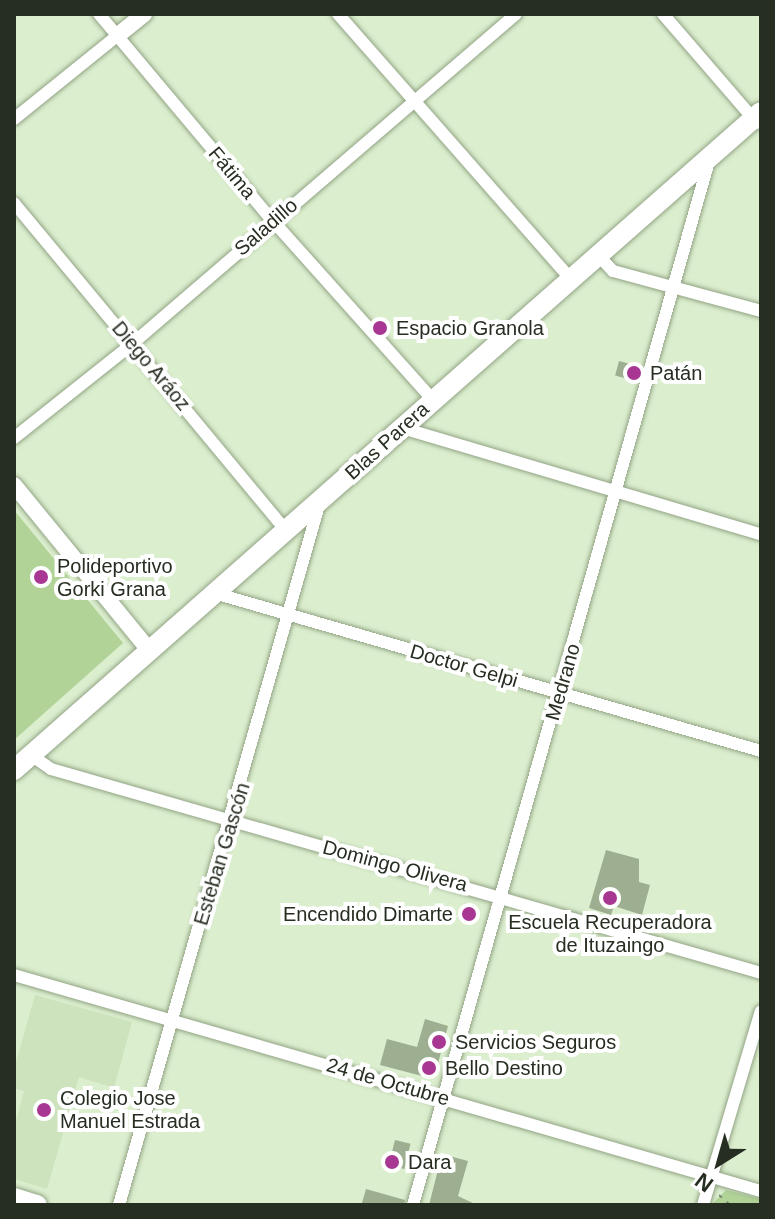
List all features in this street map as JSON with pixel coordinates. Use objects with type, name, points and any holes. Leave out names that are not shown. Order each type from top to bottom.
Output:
[{"type":"main road","name":"Blas Parera","points":[[14,770],[598,255],[758,119]]},
{"type":"main road","points":[[14,1198],[37,1205]]},
{"type":"street","name":"Fátima","points":[[99,14],[273,221],[433,400]]},
{"type":"street","points":[[14,119],[144,14]]},
{"type":"street","points":[[338,14],[412,102],[571,279]]},
{"type":"street","name":"Saladillo","points":[[14,438],[132,344],[516,14]]},
{"type":"street","points":[[663,14],[758,119]]},
{"type":"street","name":"Medrano","points":[[413,1205],[504,896],[710,158]]},
{"type":"street","name":"Diego Aráoz","points":[[14,203],[286,531]]},
{"type":"street","points":[[598,255],[613,271],[674,285],[761,311]]},
{"type":"street","points":[[402,428],[616,494],[761,534]]},
{"type":"street","points":[[14,485],[149,650]]},
{"type":"street","name":"Esteban Gascón","points":[[119,1205],[171,1019],[233,821],[292,616],[320,501]]},
{"type":"street","name":"Doctor Gelpi","points":[[214,593],[761,751]]},
{"type":"street","name":"Domingo Olivera","points":[[31,755],[51,769],[504,896],[761,973]]},
{"type":"street","name":"24 de Octubre","points":[[14,975],[761,1191]]},
{"type":"street","points":[[703,1205],[761,1011]]},
{"type":"shaded area","name":"Polideportivo Gorki Grana","points":[[14,510],[123,643],[14,740]]},
{"type":"shaded area","name":"Colegio Jose Manuel Estrada","points":[[35,995],[132,1022],[114,1088],[79,1077],[47,1189],[14,1179],[14,1129],[24,1091],[14,1088],[14,1069]]},
{"type":"shaded area","points":[[726,1190],[761,1199],[761,1205],[711,1205]]},
{"type":"building","points":[[619,361],[638,366],[634,381],[615,375]]},
{"type":"building","points":[[606,850],[639,859],[639,882],[650,885],[642,915],[614,906],[611,915],[589,908]]},
{"type":"building","name":"Encendido Dimarte","points":[[465,903],[478,910],[475,922],[461,918]]},
{"type":"building","points":[[425,1019],[448,1026],[436,1071],[422,1076],[380,1065],[387,1039],[417,1047]]},
{"type":"building","points":[[478,1034],[509,1043],[506,1052],[475,1044]]},
{"type":"building","points":[[395,1140],[411,1144],[404,1169],[389,1165]]},
{"type":"building","points":[[442,1154],[468,1161],[458,1196],[477,1205],[429,1205]]},
{"type":"building","points":[[366,1189],[405,1200],[404,1205],[362,1203]]},
{"type":"place","name":"Espacio Granola","points":[[380,328]]},
{"type":"place","name":"Patán","points":[[634,373]]},
{"type":"place","name":"Polideportivo Gorki Grana","points":[[41,577]]},
{"type":"place","name":"Escuela Recuperadora de Ituzaingo","points":[[610,898]]},
{"type":"place","name":"Encendido Dimarte","points":[[469,914]]},
{"type":"place","name":"Servicios Seguros","points":[[439,1042]]},
{"type":"place","name":"Bello Destino","points":[[429,1068]]},
{"type":"place","name":"Colegio Jose Manuel Estrada","points":[[44,1110]]},
{"type":"place","name":"Dara","points":[[392,1162]]}]
